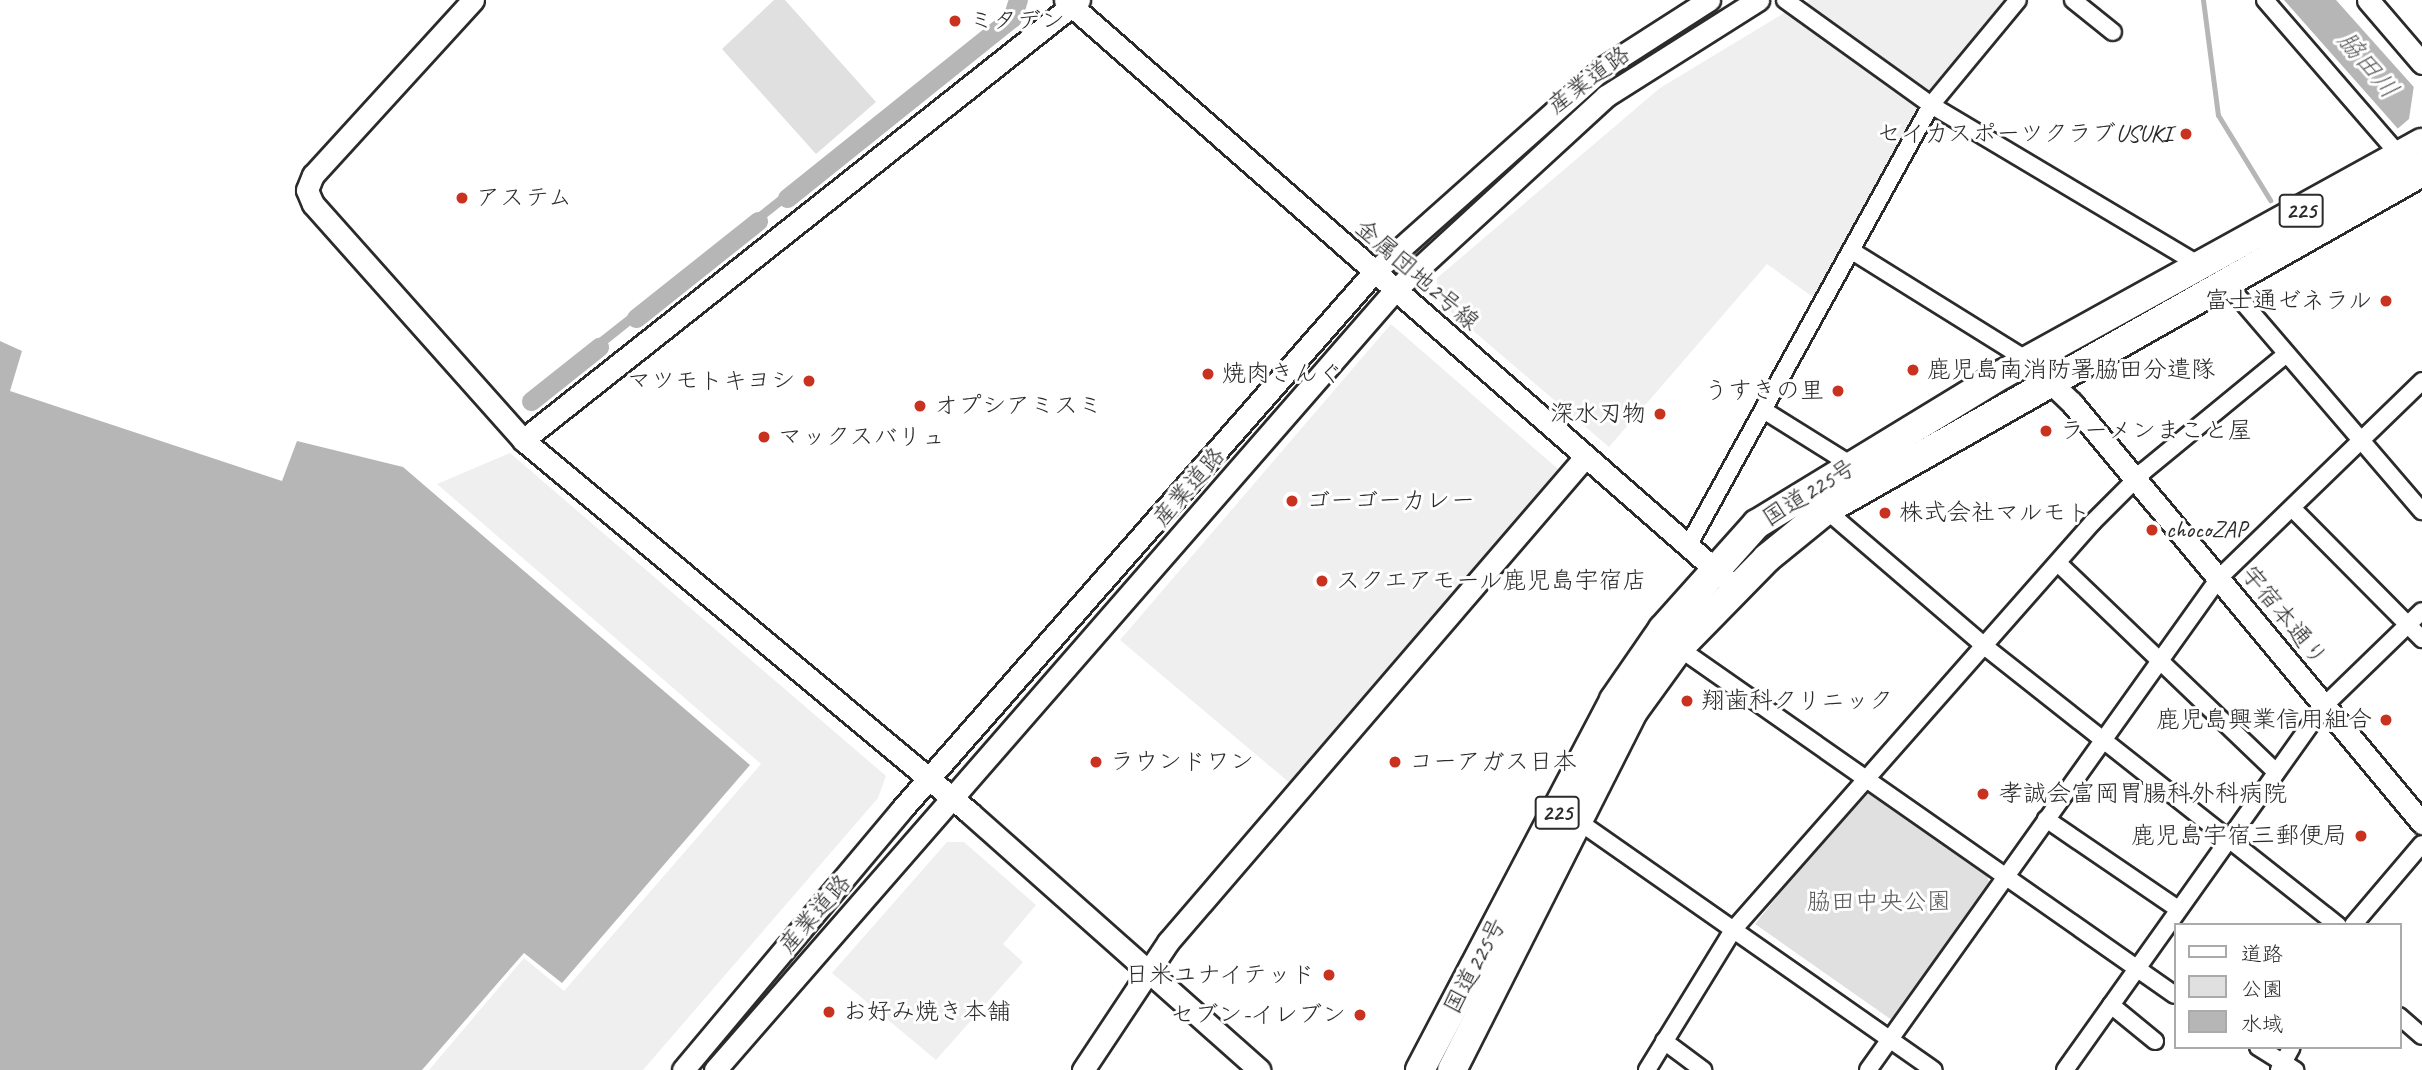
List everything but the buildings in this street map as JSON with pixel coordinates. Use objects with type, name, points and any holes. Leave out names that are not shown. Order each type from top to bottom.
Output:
[{"type":"highway","name":"国道225号","points":[[1420,1070],[1614,700],[1714,569],[1757,524],[2027,360],[2201,266],[2416,162]]},
{"type":"highway","name":"国道225号","points":[[1452,1070],[1632,713],[1679,648],[1736,588],[1826,510],[2049,382],[2228,285],[2416,162]]},
{"type":"street","points":[[472,0],[320,165],[307,190],[313,204],[523,440],[951,797],[1259,1070]]},
{"type":"street","name":"産業道路","points":[[683,1070],[1374,272],[1603,68],[1709,0]]},
{"type":"street","name":"産業道路","points":[[715,1070],[1394,291],[1606,96],[1758,0]]},
{"type":"street","points":[[1785,0],[1931,105],[2201,266]]},
{"type":"street","points":[[1688,546],[1765,411],[1931,105],[2018,0]]},
{"type":"street","points":[[2073,0],[2113,32]]},
{"type":"street","points":[[2265,0],[2416,162]]},
{"type":"street","points":[[2368,0],[2422,63]]},
{"type":"street","points":[[523,440],[1072,2]]},
{"type":"street","name":"金属団地2号線","points":[[1072,2],[1394,291],[1736,588]]},
{"type":"street","points":[[1852,251],[2027,360]]},
{"type":"street","points":[[2228,285],[2285,355],[2422,511]]},
{"type":"street","points":[[1647,1070],[1733,930],[1864,780],[1988,649],[2135,479],[2285,355]]},
{"type":"street","name":"宇宿本通り","points":[[2027,360],[2135,479],[2422,823]]},
{"type":"street","points":[[1868,1070],[2003,877],[2219,578],[2422,381]]},
{"type":"street","points":[[1765,411],[1853,466]]},
{"type":"street","points":[[1083,1070],[1147,973],[1586,457]]},
{"type":"street","points":[[2292,508],[2422,639]]},
{"type":"street","points":[[1826,510],[1988,649],[2336,923]]},
{"type":"street","points":[[2059,564],[2276,772]]},
{"type":"street","points":[[2066,1070],[2228,836],[2324,706],[2422,611]]},
{"type":"street","points":[[1679,648],[2174,994]]},
{"type":"street","points":[[2046,819],[2178,909]]},
{"type":"street","points":[[1578,821],[1933,1070]]},
{"type":"street","points":[[2355,923],[2422,844]]},
{"type":"street","points":[[2111,1005],[2155,1041]]},
{"type":"street","points":[[2401,1018],[2422,1036]]},
{"type":"street","points":[[1664,1041],[1703,1070]]},
{"type":"street","points":[[2261,1049],[2286,1068],[2291,1049]]},
{"type":"shaded area","points":[[1810,0],[2013,0],[1929,98],[1800,5]]},
{"type":"shaded area","points":[[1789,10],[1924,106],[1817,300],[1767,264],[1609,447],[1436,299],[1437,278],[1660,88]]},
{"type":"shaded area","name":"スクエアモール鹿児島宇宿店","points":[[1391,324],[1558,469],[1291,784],[1120,640]]},
{"type":"shaded area","points":[[510,453],[886,776],[878,798],[643,1070],[429,1070],[524,958],[564,991],[761,764],[437,484]]},
{"type":"shaded area","points":[[947,842],[964,842],[1036,905],[1003,944],[1023,962],[936,1060],[832,973]]},
{"type":"green space","points":[[774,0],[785,0],[876,102],[816,154],[722,49]]},
{"type":"green space","name":"脇田中央公園","points":[[1860,794],[1869,794],[1987,876],[1991,886],[1896,1023],[1755,924]]},
{"type":"water","points":[[1012,0],[1021,0],[1014,20],[980,48],[974,42],[1007,16]]},
{"type":"water","name":"脇田川","points":[[2284,0],[2336,0],[2412,85],[2422,97],[2422,156]]},
{"type":"water","points":[[803,177],[809,184],[741,238],[735,231]]},
{"type":"water","points":[[716,245],[722,252],[675,291],[669,284]]},
{"type":"water","points":[[651,297],[657,304],[581,365],[575,357]]},
{"type":"water","points":[[0,341],[22,351],[10,391],[282,481],[297,441],[403,467],[750,765],[562,983],[524,953],[422,1070],[0,1070]]},
{"type":"pier","points":[[2414,85],[2422,94],[2422,160],[2395,131],[2409,119]]},
{"type":"waterway","points":[[787,198],[1012,18],[1018,0]]},
{"type":"waterway","points":[[2203,0],[2218,115],[2270,200]]},
{"type":"waterway","points":[[636,318],[758,221]]},
{"type":"waterway","points":[[531,401],[599,347]]},
{"type":"place","name":"ミタデン","points":[[955,21]]},
{"type":"place","name":"セイカスポーツクラブUSUKI","points":[[2186,134]]},
{"type":"place","name":"アステム","points":[[462,198]]},
{"type":"place","name":"富士通ゼネラル","points":[[2386,301]]},
{"type":"place","name":"鹿児島南消防署脇田分遣隊","points":[[1913,370]]},
{"type":"place","name":"焼肉きんぐ","points":[[1208,374]]},
{"type":"place","name":"マツモトキヨシ","points":[[809,381]]},
{"type":"place","name":"うすきの里","points":[[1838,391]]},
{"type":"place","name":"オプシアミスミ","points":[[920,406]]},
{"type":"place","name":"深水刃物","points":[[1660,414]]},
{"type":"place","name":"ラーメンまこと屋","points":[[2046,431]]},
{"type":"place","name":"マックスバリュ","points":[[764,437]]},
{"type":"place","name":"ゴーゴーカレー","points":[[1292,501]]},
{"type":"place","name":"株式会社マルモト","points":[[1885,513]]},
{"type":"place","name":"chocoZAP","points":[[2152,530]]},
{"type":"place","name":"スクエアモール鹿児島宇宿店","points":[[1322,581]]},
{"type":"place","name":"翔歯科クリニック","points":[[1687,701]]},
{"type":"place","name":"鹿児島興業信用組合","points":[[2386,720]]},
{"type":"place","name":"ラウンドワン","points":[[1096,762]]},
{"type":"place","name":"コーアガス日本","points":[[1395,762]]},
{"type":"place","name":"孝誠会富岡胃腸科外科病院","points":[[1983,794]]},
{"type":"place","name":"鹿児島宇宿三郵便局","points":[[2361,836]]},
{"type":"place","name":"日米ユナイテッド","points":[[1329,975]]},
{"type":"place","name":"お好み焼き本舗","points":[[829,1012]]},
{"type":"place","name":"セブン-イレブン","points":[[1360,1015]]}]
